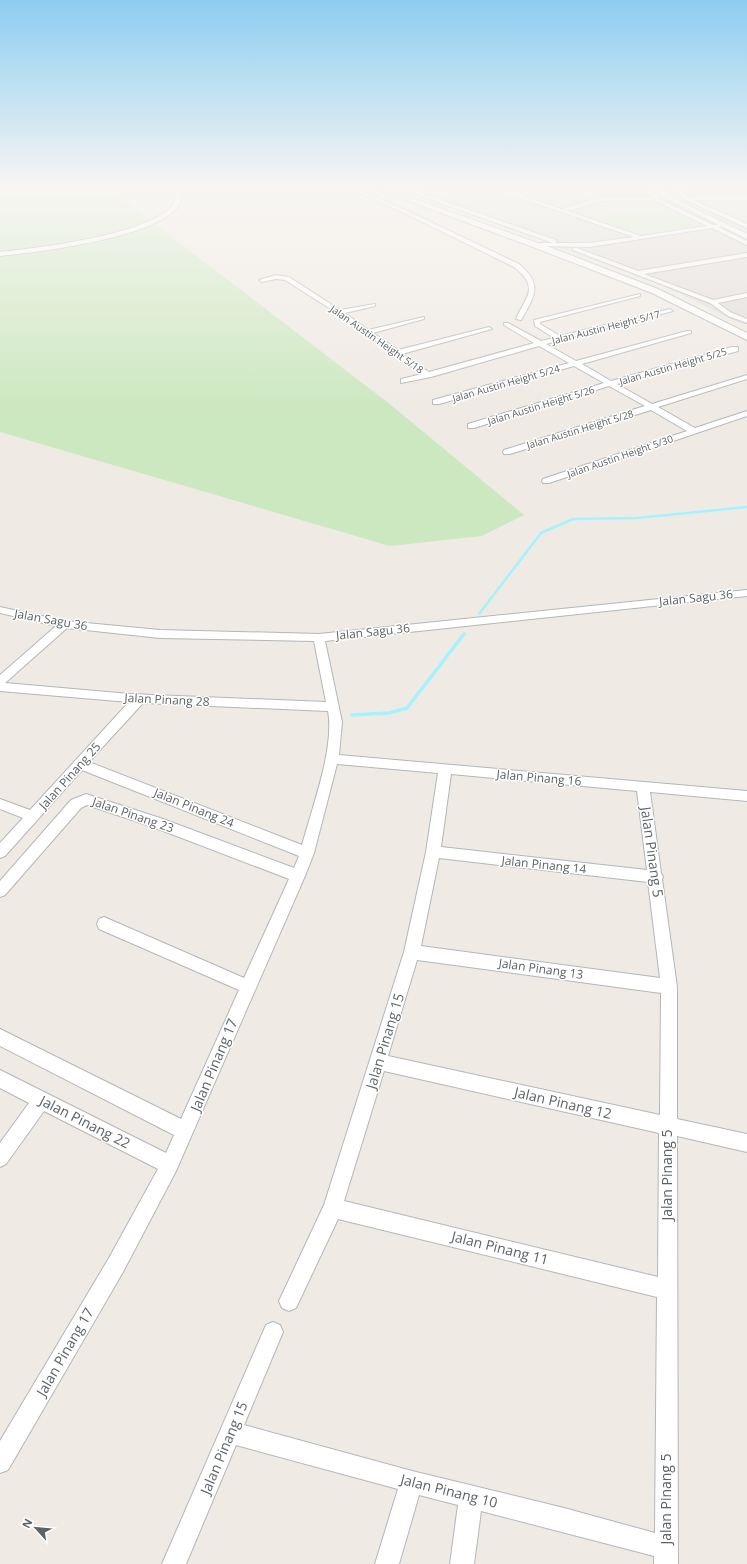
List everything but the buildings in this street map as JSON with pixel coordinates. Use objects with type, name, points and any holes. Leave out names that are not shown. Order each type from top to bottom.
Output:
[{"type":"main road","points":[[580,262],[655,291],[747,337]]},
{"type":"main road","points":[[597,262],[669,292],[699,308],[745,328]]},
{"type":"street","points":[[509,262],[517,266],[528,278],[532,288],[530,299],[524,310],[515,318],[503,323],[540,342]]},
{"type":"street","points":[[603,262],[638,273],[712,302],[734,317],[745,328]]},
{"type":"street","points":[[638,273],[705,262]]},
{"type":"street","name":"Jalan Austin Height 5/18","points":[[262,280],[276,277],[287,278],[339,312],[428,375]]},
{"type":"street","points":[[314,295],[326,293]]},
{"type":"street","points":[[560,339],[537,326],[536,321],[638,295]]},
{"type":"street","points":[[712,302],[747,295]]},
{"type":"street","points":[[699,308],[721,307],[747,300]]},
{"type":"street","points":[[339,312],[373,305]]},
{"type":"street","name":"Jalan Austin Height 5/17","points":[[404,381],[540,342],[560,339],[670,311]]},
{"type":"street","points":[[367,332],[422,318]]},
{"type":"street","points":[[515,318],[520,329],[540,342],[694,431]]},
{"type":"street","points":[[396,353],[489,329]]},
{"type":"street","name":"Jalan Austin Height 5/24","points":[[436,402],[689,332]]},
{"type":"street","name":"Jalan Austin Height 5/25","points":[[611,383],[735,349]]},
{"type":"street","name":"Jalan Austin Height 5/28","points":[[507,452],[747,377]]},
{"type":"street","name":"Jalan Austin Height 5/26","points":[[471,426],[611,383]]},
{"type":"street","name":"Jalan Austin Height 5/30","points":[[546,481],[747,413]]},
{"type":"street","name":"Jalan Sagu 36","points":[[0,610],[65,624],[160,634],[319,638],[747,593]]},
{"type":"street","points":[[0,681],[65,624]]},
{"type":"street","name":"Jalan Pinang 17","points":[[0,1462],[116,1265],[170,1165],[307,853],[332,760],[336,722],[319,638]]},
{"type":"street","name":"Jalan Pinang 28","points":[[0,687],[139,699],[334,707]]},
{"type":"street","name":"Jalan Pinang 25","points":[[0,852],[139,699]]},
{"type":"street","name":"Jalan Pinang 16","points":[[332,760],[643,787],[746,798]]},
{"type":"street","name":"Jalan Pinang 24","points":[[80,764],[307,853]]},
{"type":"street","name":"Jalan Pinang 15","points":[[289,1301],[333,1208],[412,952],[433,852],[445,770]]},
{"type":"street","name":"Jalan Pinang 5","points":[[643,787],[656,877],[669,987],[666,1556]]},
{"type":"street","name":"Jalan Pinang 23","points":[[0,891],[79,802],[86,799],[158,823],[298,876]]},
{"type":"street","points":[[0,804],[33,816]]},
{"type":"street","name":"Jalan Pinang 14","points":[[433,852],[656,877]]},
{"type":"street","points":[[104,924],[248,987]]},
{"type":"street","name":"Jalan Pinang 13","points":[[412,952],[669,987]]},
{"type":"street","points":[[0,1037],[186,1131]]},
{"type":"street","name":"Jalan Pinang 12","points":[[378,1062],[668,1127],[747,1143]]},
{"type":"street","name":"Jalan Pinang 22","points":[[0,1080],[170,1165]]},
{"type":"street","points":[[0,1158],[41,1100]]},
{"type":"street","name":"Jalan Pinang 11","points":[[333,1208],[667,1288]]},
{"type":"street","name":"Jalan Pinang 15","points":[[174,1564],[273,1332]]},
{"type":"street","name":"Jalan Pinang 10","points":[[231,1433],[317,1455],[412,1482],[564,1520],[666,1556]]},
{"type":"street","points":[[387,1564],[412,1482]]},
{"type":"street","points":[[462,1564],[471,1496]]},
{"type":"shaded area","points":[[599,262],[747,262],[747,324],[739,323],[666,287]]},
{"type":"green space","points":[[0,262],[204,262],[391,405],[524,515],[482,536],[390,546],[0,432]]},
{"type":"waterway","points":[[479,614],[541,533],[573,519],[637,518],[747,507]]},
{"type":"waterway","points":[[352,715],[389,713],[407,708],[464,634]]}]
